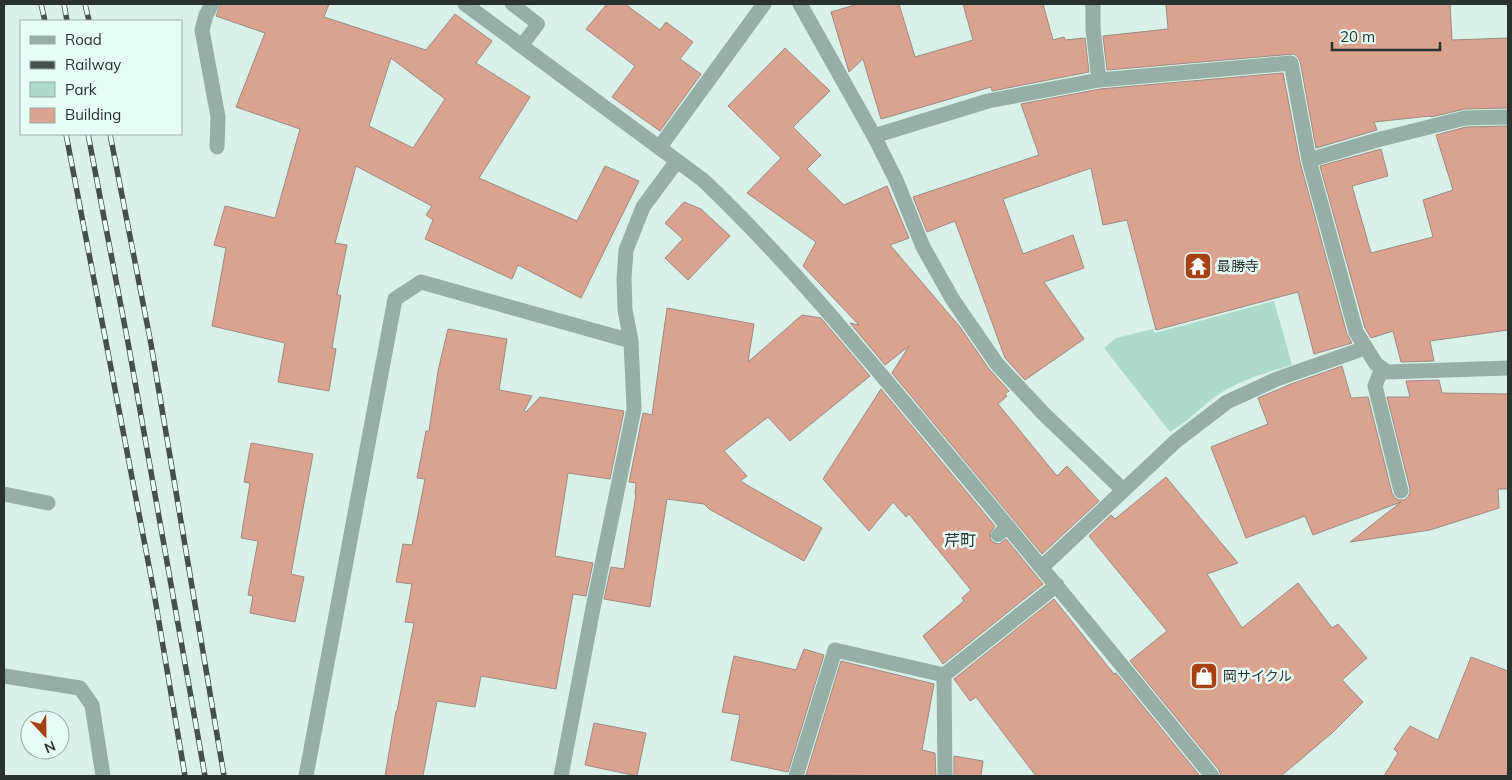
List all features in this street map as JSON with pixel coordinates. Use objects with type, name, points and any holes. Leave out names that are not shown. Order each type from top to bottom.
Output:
[{"type":"street","points":[[212,4],[206,15],[202,30],[218,117],[216,147]]},
{"type":"street","points":[[465,4],[703,180],[730,206],[845,331],[1003,531],[1042,567],[1212,776]]},
{"type":"street","points":[[660,148],[762,4]]},
{"type":"street","points":[[800,4],[874,136],[896,180],[923,247],[953,300],[997,364],[1044,414],[1123,490]]},
{"type":"street","points":[[1093,4],[1093,29],[1099,80]]},
{"type":"street","points":[[874,136],[988,101],[1099,80],[1291,63],[1309,160],[1356,332],[1376,364],[1387,372],[1508,368]]},
{"type":"street","points":[[1309,160],[1377,140],[1465,118],[1508,117]]},
{"type":"street","points":[[561,776],[634,409],[631,341],[625,310],[624,279],[626,250],[643,207],[677,161]]},
{"type":"street","points":[[306,776],[395,299],[421,282],[631,341]]},
{"type":"street","points":[[1042,567],[1176,440],[1227,402],[1277,379],[1365,348]]},
{"type":"street","points":[[1382,368],[1375,386],[1401,491]]},
{"type":"street","points":[[4,494],[48,503]]},
{"type":"street","points":[[944,675],[1057,585]]},
{"type":"street","points":[[796,776],[835,650],[944,675]]},
{"type":"street","points":[[944,675],[945,776]]},
{"type":"street","points":[[4,676],[80,688],[92,705],[104,776]]},
{"type":"lane","points":[[512,4],[538,24],[522,45]]},
{"type":"green space","points":[[1274,301],[1292,365],[1225,390],[1170,432],[1104,348],[1116,338],[1153,329],[1155,333]]},
{"type":"building","points":[[221,4],[329,4],[324,17],[426,50],[455,14],[492,41],[476,63],[530,97],[479,178],[577,221],[605,166],[639,181],[581,298],[518,265],[512,279],[425,239],[433,220],[426,215],[432,206],[356,166],[335,243],[347,245],[337,295],[341,295],[332,348],[336,349],[329,391],[278,382],[285,343],[212,326],[226,248],[214,245],[225,206],[275,218],[300,129],[236,107],[265,33],[216,16]],"holes":[[[391,58],[445,99],[413,148],[369,126]]]},
{"type":"building","points":[[607,4],[625,4],[660,30],[666,22],[693,42],[680,59],[701,74],[660,131],[612,97],[635,66],[586,29]]},
{"type":"building","points":[[858,4],[899,4],[915,57],[973,40],[963,4],[1043,4],[1053,40],[1064,37],[1065,40],[1085,38],[1089,72],[992,91],[991,87],[881,119],[863,59],[849,72],[831,12]]},
{"type":"building","points":[[1166,4],[1450,4],[1452,40],[1508,38],[1508,108],[1465,109],[1431,117],[1374,122],[1377,130],[1316,148],[1300,61],[1294,54],[1107,70],[1103,36],[1168,29]]},
{"type":"building","points":[[785,48],[830,91],[793,127],[821,155],[807,169],[844,205],[887,186],[909,238],[890,245],[960,327],[989,369],[1009,391],[1005,394],[1007,396],[998,404],[1057,476],[1067,466],[1099,501],[1042,554],[892,373],[909,346],[885,365],[850,323],[859,325],[803,266],[816,242],[747,193],[781,158],[728,106]]},
{"type":"building","points":[[1283,73],[1300,162],[1347,334],[1352,343],[1314,354],[1298,292],[1156,330],[1127,220],[1103,225],[1091,168],[1003,199],[1023,254],[1073,235],[1084,268],[1044,282],[1084,339],[1025,380],[1005,358],[955,221],[927,232],[913,197],[1039,155],[1021,104],[1100,89]]},
{"type":"building","points":[[1508,126],[1508,330],[1430,341],[1434,361],[1401,362],[1393,331],[1371,338],[1365,328],[1320,166],[1381,149],[1388,176],[1352,186],[1371,253],[1433,237],[1423,200],[1453,190],[1436,135],[1466,127]]},
{"type":"building","points":[[684,202],[701,209],[730,236],[688,280],[665,258],[683,239],[665,223]]},
{"type":"building","points":[[667,308],[754,324],[748,362],[802,315],[821,318],[870,376],[790,441],[768,417],[724,451],[747,476],[740,481],[822,528],[804,561],[709,509],[704,504],[667,499],[650,607],[604,599],[611,567],[624,569],[636,494],[636,483],[629,482],[643,413],[652,415]]},
{"type":"building","points":[[448,329],[507,339],[499,390],[532,396],[524,411],[526,412],[540,397],[624,411],[610,479],[568,473],[555,556],[593,563],[586,596],[573,594],[556,689],[481,676],[475,707],[437,701],[423,776],[385,776],[414,623],[405,622],[412,584],[396,582],[403,544],[412,545],[425,479],[417,478],[426,431],[429,431],[438,371]]},
{"type":"building","points":[[1342,366],[1351,398],[1368,397],[1392,493],[1399,500],[1404,500],[1408,497],[1410,489],[1387,397],[1410,397],[1406,381],[1439,380],[1442,393],[1508,394],[1508,489],[1498,489],[1499,508],[1430,530],[1350,542],[1401,502],[1313,535],[1305,516],[1246,538],[1211,447],[1268,424],[1258,398]]},
{"type":"building","points":[[881,389],[995,526],[990,533],[991,540],[999,544],[1006,539],[1043,584],[943,664],[923,636],[964,601],[962,598],[971,590],[909,514],[906,517],[893,502],[869,531],[823,479]]},
{"type":"building","points":[[251,443],[313,454],[291,574],[304,577],[295,622],[250,613],[253,596],[248,595],[258,541],[241,538],[250,483],[244,482]]},
{"type":"building","points":[[1166,477],[1238,563],[1207,574],[1242,628],[1298,583],[1332,628],[1338,624],[1367,658],[1342,680],[1363,702],[1332,733],[1281,776],[1221,776],[1219,770],[1130,661],[1167,631],[1089,536],[1111,515],[1115,519]]},
{"type":"building","points":[[1054,599],[1200,776],[1036,776],[976,697],[970,701],[954,679]]},
{"type":"building","points":[[804,649],[824,655],[788,772],[731,760],[740,715],[722,712],[734,656],[796,670]]},
{"type":"building","points":[[1471,657],[1508,671],[1508,776],[1384,776],[1398,753],[1394,749],[1410,726],[1438,740]]},
{"type":"building","points":[[841,661],[934,684],[922,750],[935,753],[936,776],[806,775]]},
{"type":"building","points":[[594,723],[646,733],[637,776],[585,765]]},
{"type":"building","points":[[954,756],[983,761],[981,776],[954,776]]},
{"type":"railway","points":[[41,4],[45,20]]},
{"type":"railway","points":[[64,4],[67,20]]},
{"type":"railway","points":[[85,4],[89,20]]},
{"type":"railway","points":[[66,135],[153,587],[185,776]]},
{"type":"railway","points":[[88,135],[129,348],[205,776]]},
{"type":"railway","points":[[110,135],[151,344],[224,776]]},
{"type":"place","name":"最勝寺","points":[[1198,266]]},
{"type":"place","name":"岡サイクル","points":[[1204,676]]},
{"type":"district","name":"芹町","points":[[960,540]]}]
